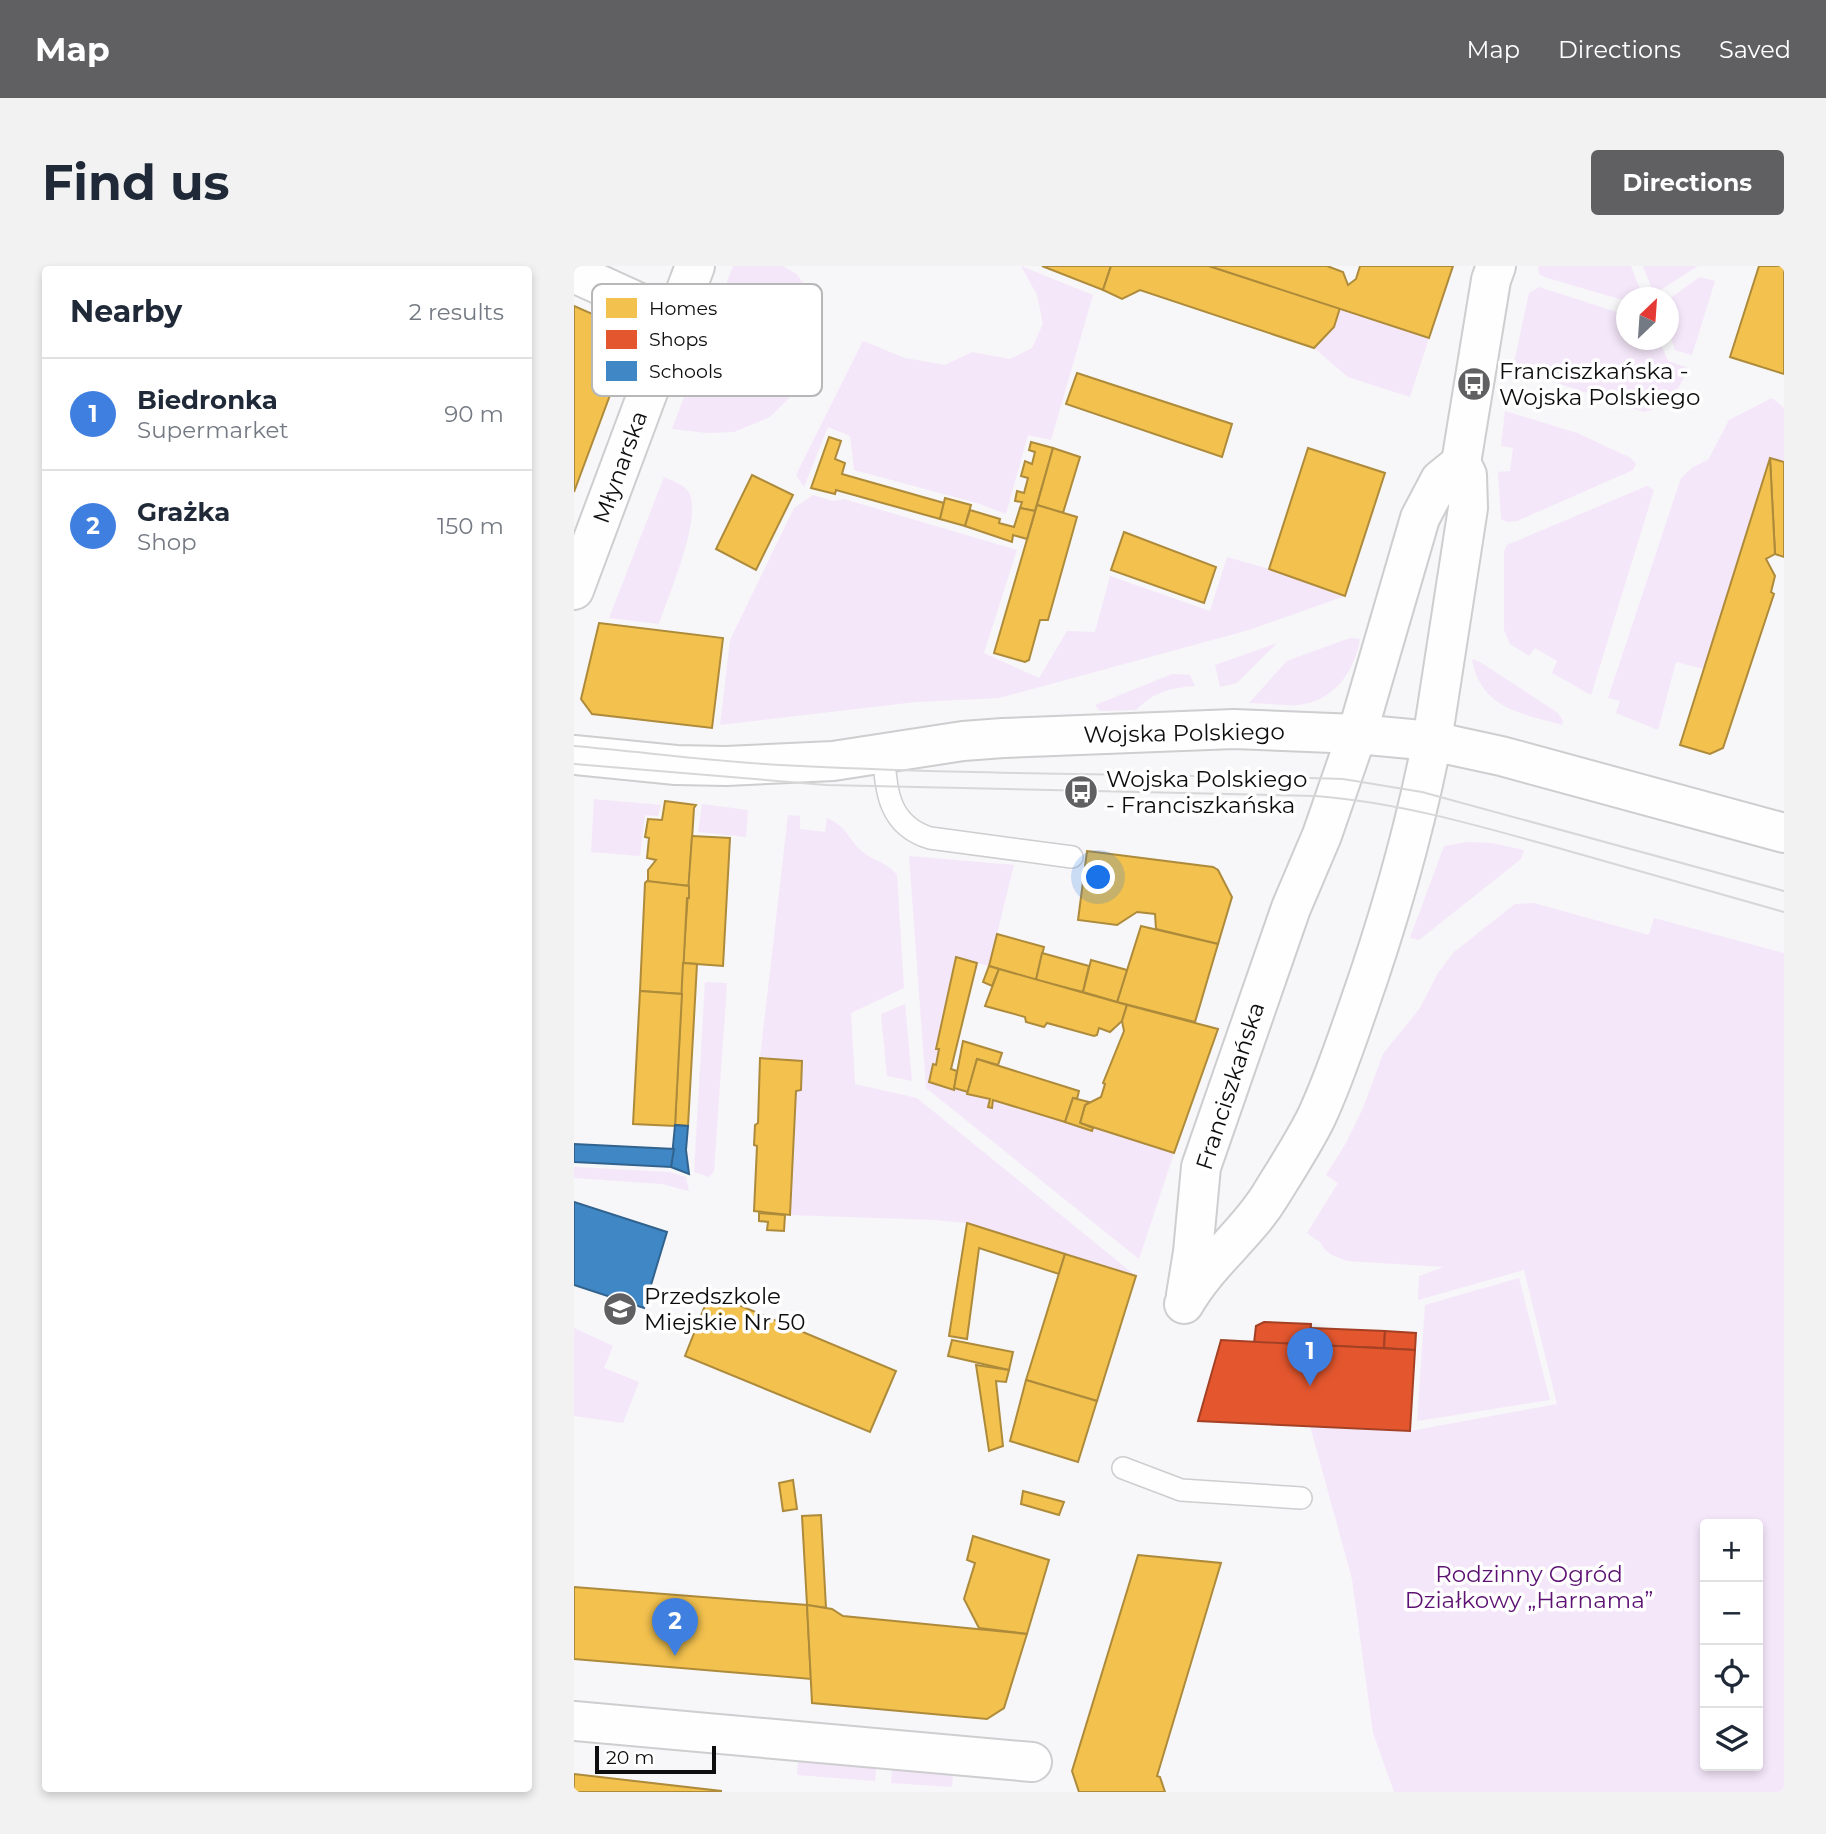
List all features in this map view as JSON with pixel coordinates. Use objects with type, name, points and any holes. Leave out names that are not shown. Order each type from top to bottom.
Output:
[{"type":"main road","name":"Młynarska","points":[[688,284],[695,266]]},
{"type":"main road","name":"Franciszkańska","points":[[1461,463],[1440,481],[1420,518],[1357,734],[1322,835],[1291,908],[1201,1167],[1193,1252],[1184,1304],[1206,1270],[1269,1199],[1315,1120],[1394,905],[1418,811],[1432,741],[1468,508],[1467,475],[1461,463],[1491,280],[1496,266]]},
{"type":"main road","points":[[574,273],[598,284]]},
{"type":"main road","name":"Młynarska","points":[[574,590],[646,396]]},
{"type":"main road","name":"Wojska Polskiego","points":[[574,755],[677,765],[726,766],[833,761],[963,741],[1003,738],[1234,729],[1357,734],[1432,741],[1524,762],[1784,833]]},
{"type":"main road","points":[[574,1721],[1032,1762]]},
{"type":"lane","points":[[884,754],[891,801],[903,825],[916,834],[1072,857]]},
{"type":"lane","points":[[1123,1468],[1181,1490],[1301,1498]]},
{"type":"green space","points":[[733,266],[782,266],[797,274],[804,284],[726,284]]},
{"type":"green space","points":[[1021,266],[1093,295],[1051,440],[1028,435],[1006,514],[977,503],[854,470],[850,436],[828,427],[804,487],[796,475],[863,341],[905,358],[945,365],[972,352],[1010,359],[1032,348],[1043,324],[1037,295]]},
{"type":"green space","points":[[1538,266],[1631,266],[1639,287],[1616,287],[1616,298],[1539,274]]},
{"type":"green space","points":[[1643,266],[1698,266],[1665,287],[1651,287]]},
{"type":"green space","points":[[1700,277],[1715,281],[1692,355],[1675,350],[1679,350],[1679,292]]},
{"type":"green space","points":[[1539,287],[1616,312],[1616,350],[1663,350],[1668,361],[1688,368],[1672,397],[1644,412],[1513,368],[1529,293]]},
{"type":"green space","points":[[1340,308],[1429,338],[1410,397],[1348,377],[1314,348],[1334,327]]},
{"type":"green space","points":[[684,396],[791,396],[770,417],[734,432],[707,433],[672,429]]},
{"type":"green space","points":[[1772,398],[1784,408],[1784,462],[1770,458],[1704,669],[1676,662],[1658,730],[1616,713],[1620,701],[1608,698],[1681,478],[1693,467],[1708,460],[1729,420]]},
{"type":"green space","points":[[1505,411],[1577,433],[1631,458],[1636,464],[1633,470],[1517,521],[1507,522],[1501,519],[1498,472],[1510,471],[1513,448],[1501,446]]},
{"type":"green space","points":[[664,477],[687,490],[692,501],[692,516],[683,555],[659,624],[609,618]]},
{"type":"green space","points":[[1647,486],[1654,490],[1591,695],[1552,673],[1557,661],[1535,648],[1529,656],[1510,644],[1504,630],[1504,551],[1507,545]]},
{"type":"green space","points":[[813,495],[833,501],[844,499],[1017,550],[984,653],[1039,678],[1067,631],[1095,632],[1110,576],[1210,611],[1227,557],[1345,596],[1249,630],[999,698],[916,702],[720,725],[730,640],[794,508]]},
{"type":"green space","points":[[1350,638],[1360,639],[1353,662],[1340,683],[1322,698],[1298,705],[1249,703],[1287,661]]},
{"type":"green space","points":[[1277,643],[1237,683],[1220,687],[1215,665]]},
{"type":"green space","points":[[1472,659],[1558,713],[1563,721],[1562,725],[1518,712],[1493,699],[1477,675]]},
{"type":"green space","points":[[1172,674],[1190,675],[1195,686],[1163,692],[1136,710],[1100,711],[1095,705]]},
{"type":"green space","points":[[594,799],[661,805],[658,816],[645,815],[640,856],[591,852]]},
{"type":"green space","points":[[702,804],[748,810],[746,837],[698,832]]},
{"type":"green space","points":[[788,815],[800,816],[800,829],[825,832],[827,818],[844,830],[864,853],[897,875],[904,988],[851,1013],[855,1084],[917,1098],[1136,1276],[967,1223],[790,1215],[796,1091],[760,1058]]},
{"type":"green space","points":[[1468,842],[1492,843],[1524,850],[1521,859],[1419,940],[1410,938],[1444,846]]},
{"type":"green space","points":[[909,856],[1014,865],[989,966],[956,957],[936,1048],[939,1049],[936,1065],[933,1065],[929,1082],[990,1099],[989,1107],[992,1107],[993,1100],[1174,1153],[1139,1259],[926,1088]]},
{"type":"green space","name":"Rodzinny Ogród Działkowy „Harnama”","points":[[1534,903],[1649,935],[1654,918],[1784,953],[1784,1792],[1394,1792],[1373,1733],[1352,1579],[1310,1426],[1410,1431],[1557,1404],[1524,1270],[1418,1300],[1419,1276],[1444,1267],[1347,1261],[1328,1252],[1307,1233],[1338,1183],[1326,1175],[1363,1108],[1383,1054],[1420,1008],[1438,973],[1454,952],[1515,904]]},
{"type":"green space","points":[[705,982],[727,983],[714,1171],[709,1177],[694,1172]]},
{"type":"green space","points":[[905,1004],[912,1081],[887,1076],[881,1014]]},
{"type":"green space","points":[[574,1167],[670,1172],[686,1177],[689,1191],[662,1184],[574,1178]]},
{"type":"green space","points":[[1519,1278],[1550,1400],[1417,1421],[1425,1305]]},
{"type":"green space","points":[[574,1328],[613,1346],[604,1368],[639,1382],[623,1423],[574,1416]]},
{"type":"green space","points":[[798,1762],[876,1768],[875,1781],[797,1775]]},
{"type":"green space","points":[[892,1769],[953,1774],[952,1787],[891,1783]]},
{"type":"building: Homes","points":[[1042,266],[1111,266],[1103,290]]},
{"type":"building: Homes","points":[[1111,266],[1209,266],[1340,308],[1334,327],[1314,348],[1140,290],[1122,299],[1103,290]]},
{"type":"building: Homes","points":[[1209,266],[1327,266],[1343,272],[1348,285],[1356,279],[1360,266],[1453,266],[1429,338]]},
{"type":"building: Homes","points":[[1759,266],[1784,266],[1784,374],[1730,357]]},
{"type":"building: Homes","points":[[574,306],[592,314],[592,396],[610,396],[574,492]]},
{"type":"building: Homes","points":[[1077,373],[1232,424],[1222,457],[1066,404]]},
{"type":"building: Homes","points":[[829,437],[841,441],[835,459],[845,463],[842,474],[944,503],[940,519],[836,490],[835,494],[811,488]]},
{"type":"building: Homes","points":[[1031,442],[1053,448],[1035,511],[1020,508],[1022,502],[1015,501],[1017,491],[1024,493],[1028,478],[1021,476],[1025,461],[1032,464],[1035,452],[1029,450]]},
{"type":"building: Homes","points":[[1053,448],[1080,457],[1063,513],[1037,505]]},
{"type":"building: Homes","points":[[1308,448],[1385,473],[1345,596],[1269,569]]},
{"type":"building: Homes","points":[[1770,458],[1784,462],[1784,557],[1775,554]]},
{"type":"building: Homes","points":[[1770,458],[1775,554],[1766,559],[1775,576],[1771,592],[1774,594],[1723,748],[1710,754],[1680,745]]},
{"type":"building: Homes","points":[[752,475],[793,495],[756,570],[716,549]]},
{"type":"building: Homes","points":[[945,498],[971,505],[965,526],[940,519]]},
{"type":"building: Homes","points":[[1037,505],[1077,517],[1048,620],[1040,620],[1029,660],[1025,662],[994,653]]},
{"type":"building: Homes","points":[[1020,508],[1035,511],[1027,539],[1013,535],[1012,542],[965,526],[970,510],[1000,519],[999,523],[1014,527]]},
{"type":"building: Homes","points":[[1124,532],[1216,567],[1204,603],[1111,570]]},
{"type":"building: Homes","points":[[599,623],[723,638],[712,728],[592,714],[581,699]]},
{"type":"building: Homes","points":[[665,801],[696,805],[689,886],[648,882],[648,870],[656,860],[647,858],[649,838],[645,837],[648,819],[662,820]]},
{"type":"building: Homes","points":[[692,836],[730,838],[723,966],[683,963]]},
{"type":"building: Homes","points":[[1087,851],[1213,867],[1218,870],[1232,897],[1218,944],[1156,929],[1155,914],[1137,912],[1117,925],[1078,920]]},
{"type":"building: Homes","points":[[647,881],[689,886],[682,994],[640,991]]},
{"type":"building: Homes","points":[[1141,926],[1218,944],[1195,1022],[1117,1002]]},
{"type":"building: Homes","points":[[997,934],[1044,947],[1036,980],[989,966]]},
{"type":"building: Homes","points":[[1042,953],[1089,966],[1083,992],[1036,980]]},
{"type":"building: Homes","points":[[956,957],[977,963],[951,1069],[957,1071],[954,1090],[929,1082],[933,1064],[936,1065],[939,1049],[936,1049]]},
{"type":"building: Homes","points":[[1091,960],[1127,970],[1117,1002],[1083,992]]},
{"type":"building: Homes","points":[[683,963],[697,964],[688,1126],[675,1125]]},
{"type":"building: Homes","points":[[989,966],[999,969],[992,986],[983,982]]},
{"type":"building: Homes","points":[[999,969],[1127,1005],[1122,1021],[1110,1032],[1099,1028],[1094,1036],[1047,1023],[1044,1027],[1026,1022],[1025,1017],[985,1006]]},
{"type":"building: Homes","points":[[640,991],[682,994],[675,1126],[633,1124]]},
{"type":"building: Homes","points":[[1127,1005],[1218,1029],[1174,1153],[1080,1123],[1085,1105],[1101,1097],[1105,1084],[1103,1083],[1124,1031],[1122,1021]]},
{"type":"building: Homes","points":[[963,1041],[1002,1053],[998,1065],[977,1059],[968,1092],[954,1088]]},
{"type":"building: Homes","points":[[760,1058],[802,1061],[801,1090],[796,1091],[790,1215],[754,1211],[757,1146],[754,1145],[755,1125],[758,1123]]},
{"type":"building: Homes","points":[[977,1059],[1079,1091],[1077,1099],[1073,1098],[1065,1122],[993,1100],[992,1108],[988,1107],[990,1099],[967,1094]]},
{"type":"building: Homes","points":[[1073,1098],[1089,1102],[1085,1105],[1080,1123],[1093,1128],[1092,1131],[1065,1122]]},
{"type":"building: Homes","points":[[759,1213],[785,1215],[784,1231],[767,1230],[768,1222],[759,1221]]},
{"type":"building: Homes","points":[[967,1223],[1065,1254],[1059,1274],[979,1248],[967,1339],[949,1336]]},
{"type":"building: Homes","points":[[1065,1254],[1136,1276],[1097,1401],[1026,1380]]},
{"type":"building: Homes","points":[[710,1293],[896,1371],[870,1432],[685,1356]]},
{"type":"building: Homes","points":[[952,1340],[1013,1352],[1009,1370],[948,1356]]},
{"type":"building: Homes","points":[[976,1365],[1009,1370],[1006,1382],[996,1381],[1003,1446],[989,1451]]},
{"type":"building: Homes","points":[[1026,1380],[1097,1401],[1078,1462],[1010,1441]]},
{"type":"building: Homes","points":[[793,1480],[797,1509],[783,1511],[779,1483]]},
{"type":"building: Homes","points":[[1023,1491],[1064,1502],[1059,1515],[1021,1504]]},
{"type":"building: Homes","points":[[821,1515],[826,1608],[807,1605],[802,1516]]},
{"type":"building: Homes","points":[[973,1536],[1049,1560],[1027,1634],[979,1628],[964,1599],[975,1563],[967,1560]]},
{"type":"building: Homes","points":[[1138,1555],[1221,1563],[1157,1776],[1160,1777],[1165,1792],[1079,1792],[1072,1771]]},
{"type":"building: Homes","points":[[574,1587],[807,1605],[811,1679],[574,1659]]},
{"type":"building: Homes","points":[[807,1605],[832,1609],[843,1616],[1027,1634],[1004,1708],[987,1719],[812,1703]]},
{"type":"building: Homes","points":[[574,1774],[721,1791],[721,1792],[574,1792]]},
{"type":"building: Shops","points":[[1264,1322],[1311,1324],[1310,1345],[1254,1343],[1256,1326]]},
{"type":"building: Shops","points":[[1311,1328],[1385,1331],[1384,1348],[1310,1345]]},
{"type":"building: Shops","points":[[1385,1331],[1416,1333],[1415,1350],[1384,1348]]},
{"type":"building: Shops","points":[[1221,1340],[1415,1350],[1410,1431],[1198,1421]]},
{"type":"building: Schools","points":[[675,1125],[688,1126],[686,1150],[689,1174],[671,1167]]},
{"type":"building: Schools","points":[[574,1144],[674,1149],[671,1167],[574,1162]]},
{"type":"building: Schools","points":[[574,1202],[667,1232],[644,1308],[574,1285]]},
{"type":"tram line","points":[[574,746],[754,763],[850,768],[1343,779],[1422,792],[1784,891]]},
{"type":"tram line","points":[[574,764],[826,785],[1316,796],[1345,799],[1403,808],[1459,821],[1784,912]]},
{"type":"place","name":"Franciszkańska - Wojska Polskiego","points":[[1474,384]]},
{"type":"place","name":"Wojska Polskiego - Franciszkańska","points":[[1081,792]]},
{"type":"place","name":"Przedszkole Miejskie Nr 50","points":[[620,1309]]},
{"type":"place","name":"Biedronka","points":[[1310,1386]]},
{"type":"place","name":"Grażka","points":[[675,1656]]}]
